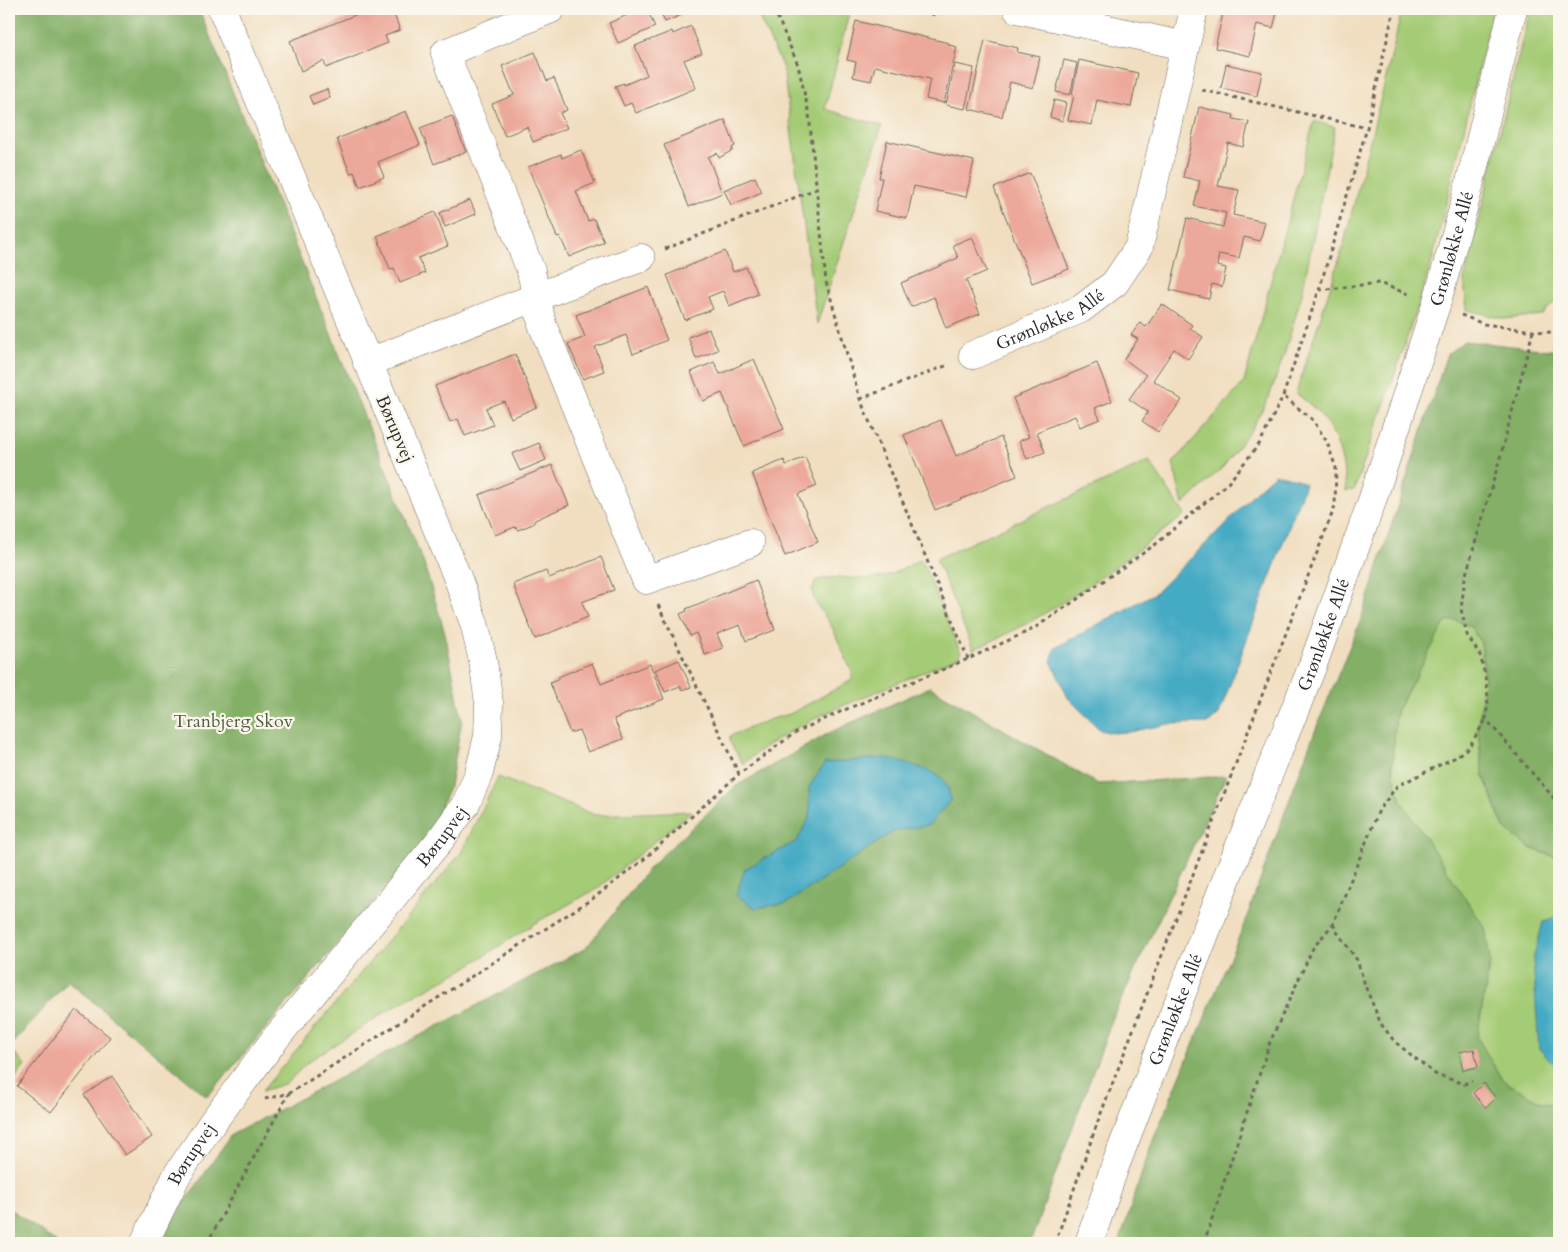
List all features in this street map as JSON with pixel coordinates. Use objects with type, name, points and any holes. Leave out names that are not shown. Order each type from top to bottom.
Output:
[{"type":"street","name":"Børupvej","points":[[144,1243],[177,1175],[212,1123],[275,1039],[441,839],[466,804],[479,773],[488,736],[489,703],[483,661],[474,623],[458,579],[222,9]]},
{"type":"street","points":[[551,9],[445,53],[531,271],[542,324],[646,580],[750,543]]},
{"type":"street","points":[[1017,9],[1185,46]]},
{"type":"street","name":"Grønløkke Allé","points":[[973,355],[1081,309],[1115,283],[1139,247],[1194,9]]},
{"type":"street","name":"Grønløkke Allé","points":[[1089,1243],[1114,1169],[1159,1052],[1311,670],[1372,501],[1436,305],[1466,198],[1512,9]]},
{"type":"street","points":[[367,362],[641,258]]},
{"type":"path","points":[[774,9],[798,64],[809,114],[826,282],[860,399],[968,659]]},
{"type":"path","points":[[907,9],[937,16],[944,9]]},
{"type":"path","points":[[262,1100],[290,1093],[595,897],[642,861],[739,774],[796,732],[968,659],[1033,628],[1156,544],[1228,483],[1260,443],[1283,396],[1319,290],[1367,128],[1394,9]]},
{"type":"path","points":[[1177,84],[1367,128]]},
{"type":"path","points":[[641,258],[816,189]]},
{"type":"path","points":[[1319,290],[1379,283],[1484,324],[1559,333]]},
{"type":"path","points":[[1204,1243],[1270,1042],[1313,948],[1333,924],[1379,810],[1397,786],[1454,758],[1469,747],[1486,719],[1488,697],[1486,675],[1480,655],[1467,635],[1461,609],[1465,578],[1500,458],[1533,331]]},
{"type":"path","points":[[860,399],[973,355]]},
{"type":"path","points":[[1055,1243],[1098,1121],[1335,506],[1336,468],[1327,442],[1313,420],[1283,396]]},
{"type":"path","points":[[646,580],[739,774]]},
{"type":"path","points":[[1486,719],[1559,804]]},
{"type":"path","points":[[1333,924],[1356,960],[1381,1024],[1395,1042],[1435,1074],[1464,1084],[1472,1081]]},
{"type":"path","points":[[206,1243],[290,1093]]},
{"type":"green space","name":"Tranbjerg Skov","points":[[9,9],[199,9],[423,561],[445,633],[462,720],[450,786],[424,843],[207,1097],[68,981],[9,1046]]},
{"type":"green space","points":[[755,9],[850,9],[825,109],[882,126],[817,324],[783,68]]},
{"type":"green space","points":[[1402,9],[1493,9],[1431,265],[1354,490],[1346,491],[1339,448],[1330,429],[1317,411],[1296,393],[1342,251]]},
{"type":"green space","points":[[1530,9],[1559,9],[1559,297],[1542,315],[1505,319],[1467,310],[1464,280]]},
{"type":"green space","points":[[1314,121],[1335,127],[1302,294],[1285,352],[1269,397],[1252,428],[1223,467],[1183,505],[1173,463],[1244,382]]},
{"type":"green space","points":[[1464,341],[1559,351],[1559,858],[1530,848],[1504,828],[1483,774],[1478,729],[1485,679],[1481,643],[1470,626],[1455,620],[1445,623],[1396,712],[1392,767],[1401,801],[1485,928],[1490,962],[1477,1037],[1502,1080],[1541,1102],[1559,1106],[1559,1243],[1119,1243],[1151,1145],[1243,927],[1311,741],[1361,619],[1447,354]]},
{"type":"green space","points":[[1149,461],[1185,515],[1084,589],[1030,622],[973,649],[936,559]]},
{"type":"green space","points":[[921,559],[961,653],[956,658],[824,714],[794,729],[762,749],[743,764],[730,742],[730,736],[771,719],[790,714],[852,680],[852,672],[832,627],[814,600],[812,591],[815,581],[832,578],[865,579],[882,577]]},
{"type":"green space","points":[[1455,620],[1470,626],[1481,643],[1485,679],[1478,729],[1483,774],[1504,828],[1530,848],[1559,858],[1559,916],[1543,922],[1539,1049],[1559,1069],[1559,1106],[1541,1102],[1502,1080],[1477,1037],[1490,962],[1485,928],[1401,801],[1392,767],[1396,712],[1445,622]]},
{"type":"green space","points":[[930,687],[1098,784],[1226,776],[1114,1015],[1030,1243],[160,1243],[158,1241],[231,1135],[586,948],[650,867],[736,786],[831,732]],"holes":[[[809,787],[929,825],[894,831],[787,903],[745,869],[797,841],[810,816]]]},
{"type":"green space","points":[[498,777],[595,815],[692,811],[598,888],[537,922],[462,970],[395,1006],[309,1061],[287,1083],[262,1091],[461,853]]},
{"type":"green space","points":[[9,1046],[25,1066],[9,1086]]},
{"type":"green space","points":[[9,1208],[57,1243],[9,1243]]},
{"type":"water","points":[[1275,474],[1297,479],[1305,484],[1219,714],[1209,723],[1168,724],[1130,732],[1112,733],[1100,730],[1068,698],[1051,661],[1055,648],[1155,593]]},
{"type":"water","points":[[885,758],[928,770],[936,774],[947,785],[950,801],[929,825],[894,831],[787,903],[755,908],[736,895],[745,869],[797,841],[810,816],[809,787],[825,763]]},
{"type":"water","points":[[1559,916],[1559,1069],[1539,1049],[1533,959],[1543,922]]},
{"type":"building","points":[[370,9],[392,9],[400,30],[385,36],[388,43],[326,68],[324,61],[301,71],[290,41]]},
{"type":"building","points":[[641,9],[647,9],[655,27],[618,43],[609,23]]},
{"type":"building","points":[[659,9],[678,9],[681,15],[665,22]]},
{"type":"building","points":[[1224,9],[1278,9],[1273,28],[1257,24],[1250,56],[1215,48]]},
{"type":"building","points":[[856,21],[949,43],[949,45],[957,47],[944,103],[926,99],[930,79],[875,66],[871,81],[853,77],[856,62],[847,60]]},
{"type":"building","points":[[691,26],[702,53],[684,60],[696,88],[636,113],[631,103],[624,106],[615,86],[624,83],[624,85],[647,75],[635,46],[672,31],[673,34]]},
{"type":"building","points":[[985,40],[1018,48],[1017,52],[1040,57],[1033,88],[1010,82],[1002,117],[969,109]]},
{"type":"building","points":[[535,52],[547,81],[554,78],[567,110],[560,113],[567,128],[533,142],[527,127],[505,136],[492,104],[514,95],[502,66]]},
{"type":"building","points":[[1064,60],[1077,63],[1070,95],[1056,92]]},
{"type":"building","points":[[1079,60],[1138,73],[1131,107],[1097,100],[1092,125],[1068,120]]},
{"type":"building","points":[[955,64],[974,68],[965,109],[946,105]]},
{"type":"building","points":[[1226,64],[1262,72],[1257,96],[1221,88]]},
{"type":"building","points":[[327,89],[330,98],[313,105],[309,96]]},
{"type":"building","points":[[1054,100],[1066,103],[1062,121],[1050,117]]},
{"type":"building","points":[[1199,107],[1234,115],[1233,119],[1249,122],[1243,147],[1228,143],[1218,186],[1239,190],[1233,215],[1265,222],[1260,241],[1244,237],[1239,258],[1219,254],[1217,266],[1226,268],[1222,287],[1212,284],[1209,299],[1170,290],[1187,218],[1223,227],[1226,213],[1194,206],[1200,181],[1183,177]]},
{"type":"building","points":[[406,111],[420,145],[378,162],[384,177],[360,187],[354,172],[350,173],[337,139]]},
{"type":"building","points":[[452,116],[466,152],[434,164],[420,128]]},
{"type":"building","points":[[725,120],[735,146],[732,148],[733,150],[719,158],[717,153],[708,157],[722,193],[689,207],[664,145]]},
{"type":"building","points":[[887,141],[974,161],[966,197],[914,186],[907,218],[875,211],[882,178],[879,178]]},
{"type":"building","points":[[581,150],[595,183],[576,191],[588,221],[594,219],[604,242],[569,257],[560,236],[557,237],[528,167],[561,154],[562,158]]},
{"type":"building","points":[[1030,173],[1069,269],[1032,283],[994,188]]},
{"type":"building","points":[[755,177],[762,192],[731,205],[724,190]]},
{"type":"building","points":[[470,200],[476,214],[445,227],[440,213]]},
{"type":"building","points":[[435,212],[448,246],[418,258],[425,273],[400,283],[394,268],[390,269],[377,236]]},
{"type":"building","points":[[972,237],[987,271],[966,280],[980,314],[946,328],[934,297],[911,307],[901,283],[958,258],[953,245]]},
{"type":"building","points":[[725,251],[733,272],[746,267],[758,294],[729,306],[723,291],[708,297],[713,309],[685,320],[667,275]]},
{"type":"building","points":[[648,287],[667,340],[633,354],[626,335],[595,347],[604,371],[583,379],[568,344],[585,337],[576,315]]},
{"type":"building","points":[[1162,304],[1192,325],[1190,328],[1203,337],[1188,359],[1174,349],[1153,380],[1182,400],[1158,432],[1142,421],[1148,412],[1129,399],[1146,375],[1124,359],[1138,339],[1131,335],[1140,323],[1146,327]]},
{"type":"building","points":[[709,329],[718,350],[696,359],[688,337]]},
{"type":"building","points":[[515,354],[537,407],[511,418],[504,401],[486,408],[493,425],[465,436],[458,419],[450,422],[435,386]]},
{"type":"building","points":[[754,359],[784,429],[744,446],[722,393],[703,401],[691,372],[714,362],[720,374]]},
{"type":"building","points":[[1097,363],[1112,401],[1095,408],[1100,419],[1080,427],[1075,416],[1037,432],[1045,452],[1027,459],[1019,441],[1029,437],[1013,398]]},
{"type":"building","points":[[941,420],[956,456],[1001,437],[1017,476],[935,510],[904,435]]},
{"type":"building","points":[[539,443],[546,460],[520,471],[512,454]]},
{"type":"building","points":[[805,457],[817,486],[798,494],[818,542],[785,556],[752,473],[784,460],[786,465]]},
{"type":"building","points":[[552,465],[569,505],[535,520],[533,524],[518,530],[515,527],[495,535],[479,495]]},
{"type":"building","points":[[601,557],[614,590],[582,602],[588,617],[535,639],[513,584],[546,571],[549,578]]},
{"type":"building","points":[[756,580],[775,630],[746,641],[740,625],[717,634],[723,648],[705,655],[696,633],[690,636],[680,614],[687,611],[686,609]]},
{"type":"building","points":[[679,660],[691,687],[682,690],[680,686],[665,692],[655,670]]},
{"type":"building","points":[[592,663],[601,684],[650,664],[664,699],[614,719],[623,739],[588,752],[579,730],[570,733],[550,683],[559,679],[558,677]]},
{"type":"building","points":[[76,1010],[110,1037],[51,1112],[17,1086]]},
{"type":"building","points":[[1474,1049],[1478,1067],[1463,1070],[1459,1052]]},
{"type":"building","points":[[112,1076],[152,1137],[125,1155],[84,1095]]},
{"type":"building","points":[[1484,1083],[1496,1098],[1486,1108],[1473,1093]]}]
